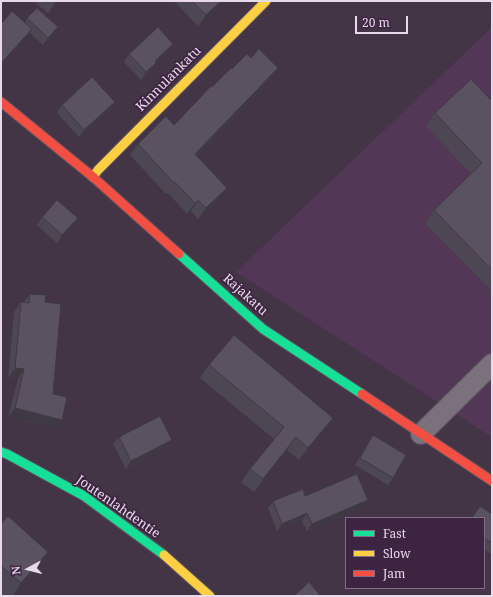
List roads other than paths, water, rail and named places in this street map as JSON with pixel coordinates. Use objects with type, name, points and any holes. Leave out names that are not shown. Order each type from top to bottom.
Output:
[{"type":"street","name":"Kinnulankatu","points":[[93,177],[98,170],[266,1]]},
{"type":"street","name":"Rajakatu","points":[[1,102],[93,177],[263,329],[492,480]]},
{"type":"street","points":[[421,434],[492,364]]},
{"type":"street","name":"Joutenlahdentie","points":[[1,452],[8,454],[84,496],[166,556],[210,596]]}]
